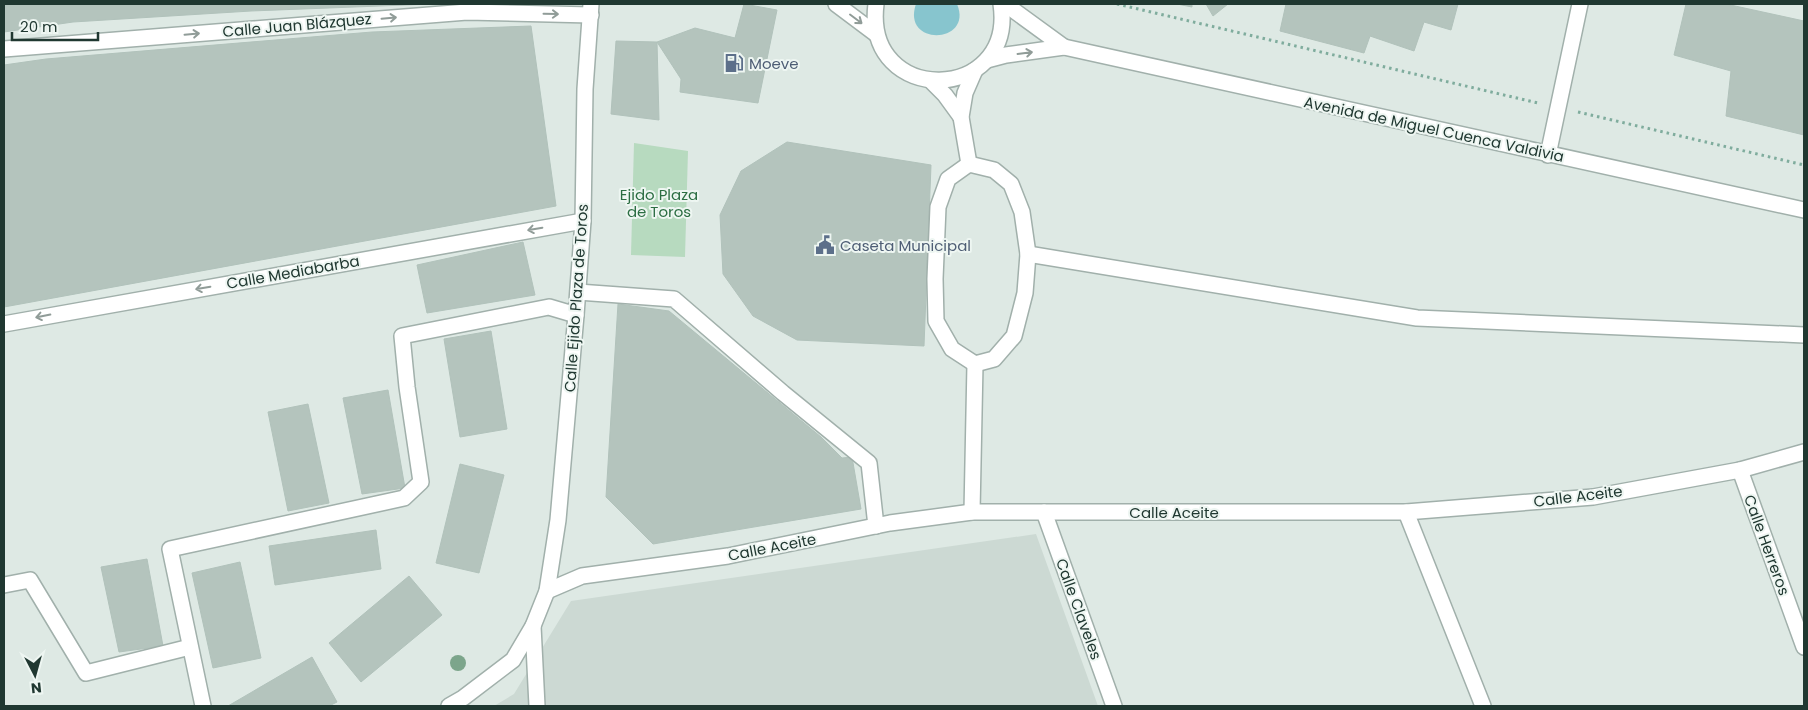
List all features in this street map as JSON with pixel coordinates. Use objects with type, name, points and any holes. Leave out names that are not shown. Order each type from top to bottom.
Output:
[{"type":"street","points":[[836,4],[876,34]]},
{"type":"street","points":[[876,4],[874,18],[876,34],[882,48],[891,61],[916,78],[931,81],[945,95],[961,117]]},
{"type":"street","points":[[969,164],[961,117],[965,93],[981,65],[996,47],[1001,32],[1003,4]]},
{"type":"street","name":"Avenida de Miguel Cuenca Valdivia","points":[[1003,4],[1064,47]]},
{"type":"street","points":[[1548,155],[1580,4]]},
{"type":"street","name":"Calle Juan Blázquez","points":[[4,49],[468,12],[591,9]]},
{"type":"street","name":"Calle Ejido Plaza de Toros","points":[[449,706],[463,698],[513,660],[533,626],[547,591],[558,520],[578,292],[583,221],[585,88],[591,9]]},
{"type":"street","name":"Avenida de Miguel Cuenca Valdivia","points":[[931,81],[946,81],[961,77],[981,65],[1006,55],[1064,47],[1804,210]]},
{"type":"street","points":[[969,164],[994,170],[1011,184],[1022,212],[1028,254],[1025,293],[1014,336],[994,359],[975,364],[952,349],[936,321],[934,279],[938,207],[948,180],[969,164]]},
{"type":"street","name":"Calle Mediabarba","points":[[4,324],[583,221]]},
{"type":"street","points":[[1028,254],[1417,318],[1804,335]]},
{"type":"street","points":[[578,292],[674,299],[783,393],[869,463],[876,526]]},
{"type":"street","points":[[203,706],[170,549],[404,498],[421,482],[407,387],[402,336],[549,308],[576,315]]},
{"type":"street","points":[[972,512],[975,364]]},
{"type":"street","name":"Calle Aceite","points":[[547,591],[582,576],[728,556],[876,526],[972,512],[1406,512],[1593,496],[1740,470],[1804,452]]},
{"type":"street","name":"Calle Herreros","points":[[1740,470],[1804,647]]},
{"type":"street","name":"Calle Claveles","points":[[1044,512],[1114,706]]},
{"type":"street","points":[[1406,512],[1482,706]]},
{"type":"street","points":[[4,585],[30,580],[86,673],[190,647]]},
{"type":"street","points":[[533,626],[537,706]]},
{"type":"path","points":[[1117,4],[1804,165]]},
{"type":"shaded area","points":[[1036,534],[1098,706],[494,706],[514,694],[571,601]]},
{"type":"green space","name":"Ejido Plaza de Toros","points":[[634,143],[688,151],[685,257],[631,255]]},
{"type":"water","points":[[916,4],[957,4],[960,17],[956,27],[948,33],[937,35],[927,33],[918,28],[914,18]]},
{"type":"building","points":[[4,4],[431,4],[251,11],[73,22],[4,32]]},
{"type":"building","points":[[744,4],[777,10],[758,103],[680,92],[681,79],[657,42],[695,28],[735,38]]},
{"type":"building","points":[[1177,4],[1192,4],[1192,7]]},
{"type":"building","points":[[1206,4],[1228,4],[1213,16]]},
{"type":"building","points":[[1286,4],[1458,4],[1451,30],[1424,22],[1414,51],[1370,36],[1364,53],[1280,31]]},
{"type":"building","points":[[1686,4],[1726,4],[1804,21],[1804,135],[1726,116],[1731,71],[1674,55]]},
{"type":"building","points":[[531,26],[556,206],[4,307],[4,65],[46,59],[372,32]]},
{"type":"building","points":[[616,41],[657,42],[659,120],[611,114]]},
{"type":"building","name":"Caseta Municipal","points":[[787,142],[931,165],[924,346],[797,340],[753,316],[723,274],[720,215],[741,171]]},
{"type":"building","points":[[523,242],[535,295],[427,313],[417,265]]},
{"type":"building","points":[[618,304],[669,311],[821,437],[842,458],[852,457],[861,509],[653,544],[606,497]]},
{"type":"building","points":[[491,331],[507,429],[460,437],[444,339]]},
{"type":"building","points":[[388,390],[405,488],[362,494],[343,398]]},
{"type":"building","points":[[308,404],[329,503],[288,511],[268,412]]},
{"type":"building","points":[[460,464],[504,475],[479,573],[436,563]]},
{"type":"building","points":[[376,530],[381,569],[275,585],[269,546]]},
{"type":"building","points":[[147,559],[163,646],[119,652],[101,567]]},
{"type":"building","points":[[240,562],[261,658],[213,668],[192,573]]},
{"type":"building","points":[[409,576],[442,615],[361,682],[329,643]]},
{"type":"building","points":[[312,657],[337,702],[329,706],[228,706]]},
{"type":"place","name":"Moeve","points":[[734,63]]},
{"type":"place","name":"Caseta Municipal","points":[[825,245]]}]
